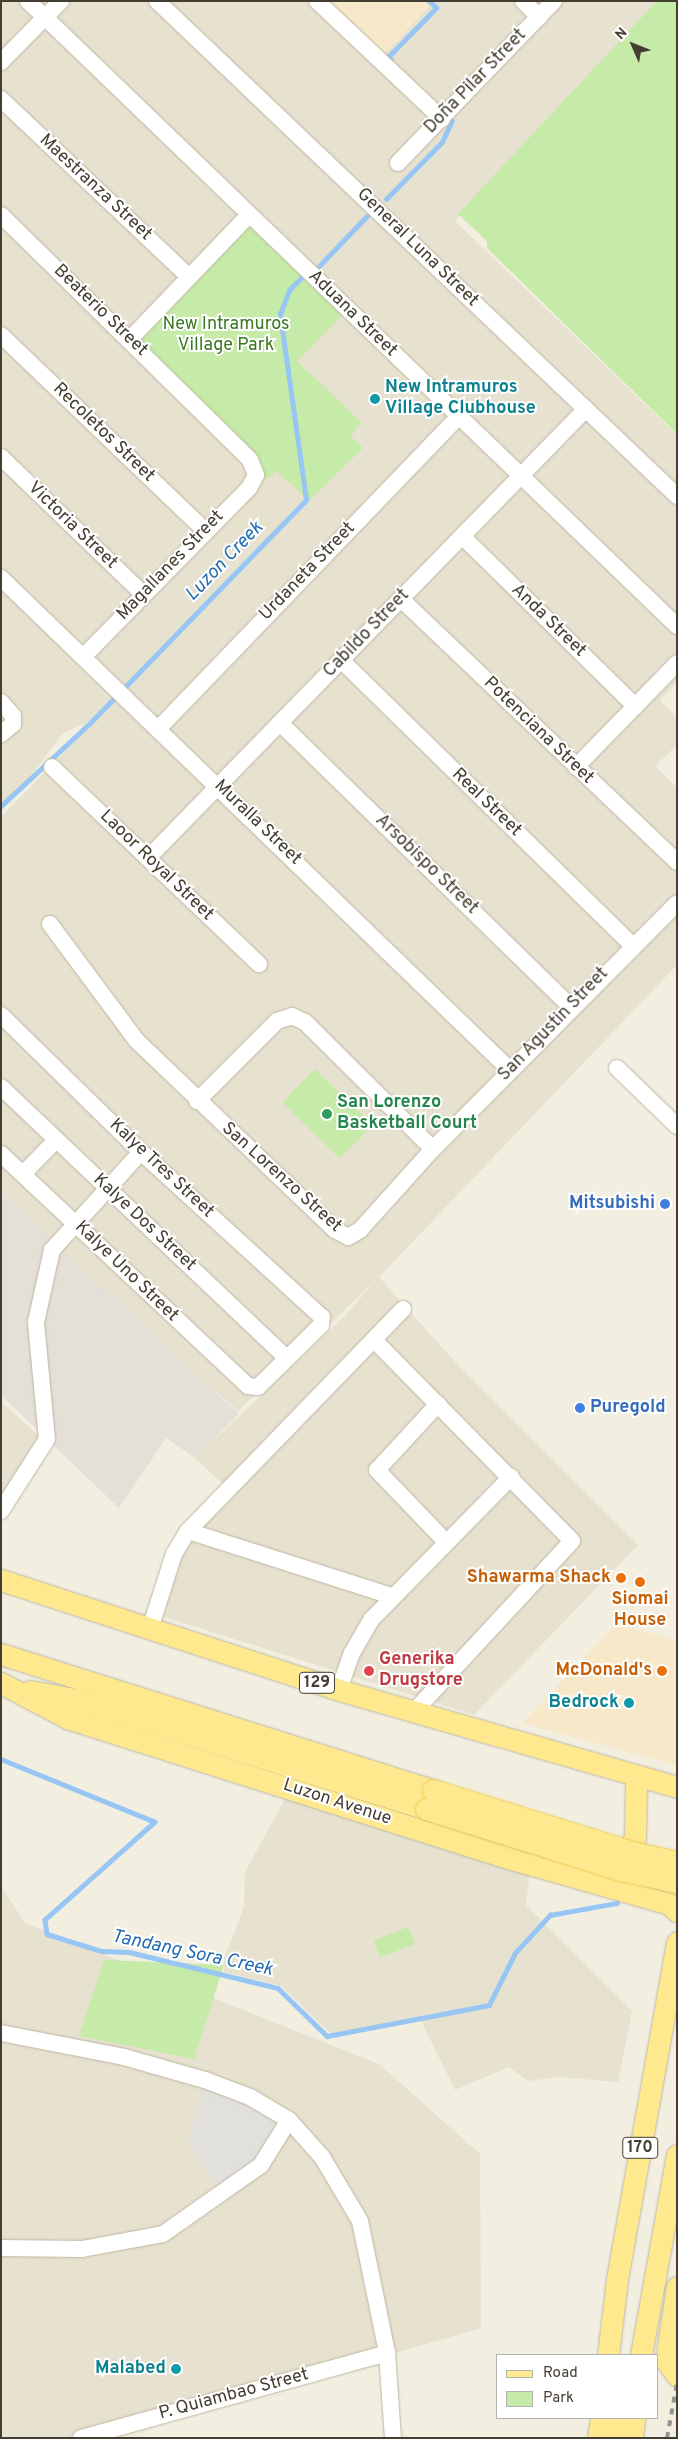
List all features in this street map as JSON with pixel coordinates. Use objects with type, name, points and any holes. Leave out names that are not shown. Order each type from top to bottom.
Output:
[{"type":"main road","name":"129","points":[[1,1580],[413,1713],[636,1778],[677,1788]]},
{"type":"main road","name":"Luzon Avenue","points":[[1,1654],[429,1800],[621,1870],[677,1882]]},
{"type":"main road","name":"Luzon Avenue","points":[[1,1682],[75,1700],[429,1800],[677,1862]]},
{"type":"main road","name":"Luzon Avenue","points":[[1,1682],[67,1718],[584,1880],[668,1904],[677,1911]]},
{"type":"main road","points":[[584,1880],[605,1873],[628,1852],[639,1816],[636,1778]]},
{"type":"main road","name":"170","points":[[608,2354],[617,2279],[677,1942]]},
{"type":"main road","name":"170","points":[[640,2350],[677,2155]]},
{"type":"main road","points":[[677,2287],[666,2360],[677,2376]]},
{"type":"main road","points":[[598,2438],[601,2419]]},
{"type":"main road","points":[[614,2438],[620,2419]]},
{"type":"main road","points":[[632,2438],[634,2419]]},
{"type":"street","name":"Aduana Street","points":[[28,1],[677,626]]},
{"type":"street","points":[[1,62],[61,1]]},
{"type":"street","name":"General Luna Street","points":[[157,1],[677,496]]},
{"type":"street","points":[[316,1],[442,119]]},
{"type":"street","points":[[523,1],[539,17]]},
{"type":"street","name":"Doña Pilar Street","points":[[398,163],[554,1]]},
{"type":"street","name":"Maestranza Street","points":[[1,99],[190,277]]},
{"type":"street","name":"Beaterio Street","points":[[1,215],[130,339],[250,460],[256,475]]},
{"type":"street","points":[[130,339],[250,215]]},
{"type":"street","name":"Recoletos Street","points":[[1,335],[204,530]]},
{"type":"street","name":"Cabildo Street","points":[[148,858],[586,409]]},
{"type":"street","name":"Urdaneta Street","points":[[158,728],[458,416]]},
{"type":"street","name":"Victoria Street","points":[[1,457],[143,594]]},
{"type":"street","name":"Magallanes Street","points":[[83,657],[204,530],[249,488],[256,475]]},
{"type":"street","name":"Anda Street","points":[[462,536],[635,706]]},
{"type":"street","name":"Muralla Street","points":[[1,578],[219,786],[510,1070]]},
{"type":"street","name":"Potenciana Street","points":[[401,599],[677,862]]},
{"type":"street","name":"Real Street","points":[[341,660],[632,945]]},
{"type":"street","points":[[576,767],[677,663]]},
{"type":"street","points":[[1,702],[13,716],[7,729]]},
{"type":"street","name":"Arsobispo Street","points":[[280,723],[571,1007]]},
{"type":"street","name":"Laoor Royal Street","points":[[52,767],[259,964]]},
{"type":"street","name":"San Agustin Street","points":[[433,1149],[632,945],[677,903]]},
{"type":"street","name":"San Lorenzo Street","points":[[50,924],[121,1024],[197,1100],[335,1230],[348,1237],[360,1230],[433,1149]]},
{"type":"street","name":"Kalye Tres Street","points":[[1,1015],[141,1152],[323,1320],[288,1358]]},
{"type":"street","points":[[197,1100],[277,1021],[292,1016],[304,1022],[433,1149]]},
{"type":"street","points":[[617,1068],[677,1126]]},
{"type":"street","name":"Kalye Dos Street","points":[[1,1087],[288,1358]]},
{"type":"street","points":[[24,1173],[56,1140]]},
{"type":"street","points":[[1,1511],[46,1439],[36,1322],[52,1250],[73,1222],[141,1152]]},
{"type":"street","name":"Kalye Uno Street","points":[[1,1154],[24,1173],[73,1222],[253,1389],[288,1358]]},
{"type":"street","points":[[150,1629],[174,1554],[188,1531],[403,1309]]},
{"type":"street","points":[[374,1340],[569,1535],[570,1548],[413,1713]]},
{"type":"street","points":[[438,1404],[377,1470],[446,1542]]},
{"type":"street","points":[[339,1690],[363,1632],[392,1596],[511,1477]]},
{"type":"street","points":[[188,1531],[392,1596]]},
{"type":"street","points":[[1,2034],[124,2057],[205,2080],[250,2097],[289,2120],[322,2157],[360,2221],[388,2353],[393,2438]]},
{"type":"street","points":[[1,2248],[82,2249],[163,2234],[261,2165],[289,2120]]},
{"type":"street","name":"P. Quiambao Street","points":[[81,2438],[388,2353]]},
{"type":"shaded area","name":"New Intramuros Village Park","points":[[1,1],[660,1],[455,221],[677,435],[677,682],[660,700],[677,718],[677,745],[655,766],[677,788],[677,965],[379,1277],[456,1363],[638,1545],[474,1715],[152,1613],[166,1567],[226,1487],[195,1458],[345,1316],[376,1280],[238,1411],[140,1326],[1,1193],[1,817],[87,729],[82,724],[62,734],[17,794],[1,804]]},
{"type":"shaded area","points":[[325,1],[425,1],[430,6],[382,56]]},
{"type":"shaded area","points":[[1,1193],[239,1414],[195,1458],[166,1438],[119,1508],[1,1395]]},
{"type":"shaded area","points":[[1,1402],[40,1437],[1,1514]]},
{"type":"shaded area","points":[[616,1624],[677,1640],[676,1765],[522,1723]]},
{"type":"shaded area","points":[[287,1795],[530,1870],[526,1905],[632,2011],[618,2082],[559,2077],[528,2081],[509,2067],[455,2090],[420,2019],[331,2034],[281,1986],[224,1972],[224,1959],[244,1907],[245,1872]]},
{"type":"shaded area","points":[[1,1886],[25,1923],[379,2064],[480,2154],[481,2328],[102,2438],[1,2438]]},
{"type":"shaded area","points":[[205,2080],[289,2120],[261,2165],[222,2195],[188,2141]]},
{"type":"green space","points":[[657,1],[677,1],[677,434],[487,248],[487,241],[458,214]]},
{"type":"green space","name":"New Intramuros Village Park","points":[[249,222],[345,312],[297,361],[362,423],[350,435],[363,448],[309,501],[277,471],[262,483],[260,462],[138,338]]},
{"type":"green space","name":"San Lorenzo Basketball Court","points":[[315,1069],[373,1125],[340,1158],[282,1103]]},
{"type":"green space","points":[[408,1927],[415,1944],[380,1958],[374,1941]]},
{"type":"green space","points":[[104,1960],[224,1965],[194,2059],[79,2036]]},
{"type":"waterway","name":"Luzon Creek","points":[[391,60],[388,57],[436,8],[429,1]]},
{"type":"waterway","name":"Luzon Creek","points":[[386,199],[442,142],[452,121]]},
{"type":"waterway","name":"Luzon Creek","points":[[319,266],[367,216]]},
{"type":"waterway","name":"Luzon Creek","points":[[1,806],[91,722],[306,500],[280,314],[289,290],[301,278]]},
{"type":"waterway","name":"Tandang Sora Creek","points":[[1,1759],[155,1822],[45,1920],[47,1934],[102,1951],[129,1952],[278,1988],[327,2036],[489,2005],[515,1953],[550,1915],[617,1903]]},
{"type":"railway","points":[[667,2438],[677,2383]]},
{"type":"place","name":"New Intramuros Village Clubhouse","points":[[375,399]]},
{"type":"place","name":"San Lorenzo Basketball Court","points":[[327,1114]]},
{"type":"place","name":"Mitsubishi","points":[[665,1204]]},
{"type":"place","name":"Puregold","points":[[580,1408]]},
{"type":"place","name":"Shawarma Shack","points":[[621,1578]]},
{"type":"place","name":"Siomai House","points":[[640,1582]]},
{"type":"place","name":"Generika Drugstore","points":[[369,1671]]},
{"type":"place","name":"McDonald's","points":[[662,1671]]},
{"type":"place","name":"Bedrock","points":[[629,1703]]},
{"type":"place","name":"Malabed","points":[[176,2369]]}]
